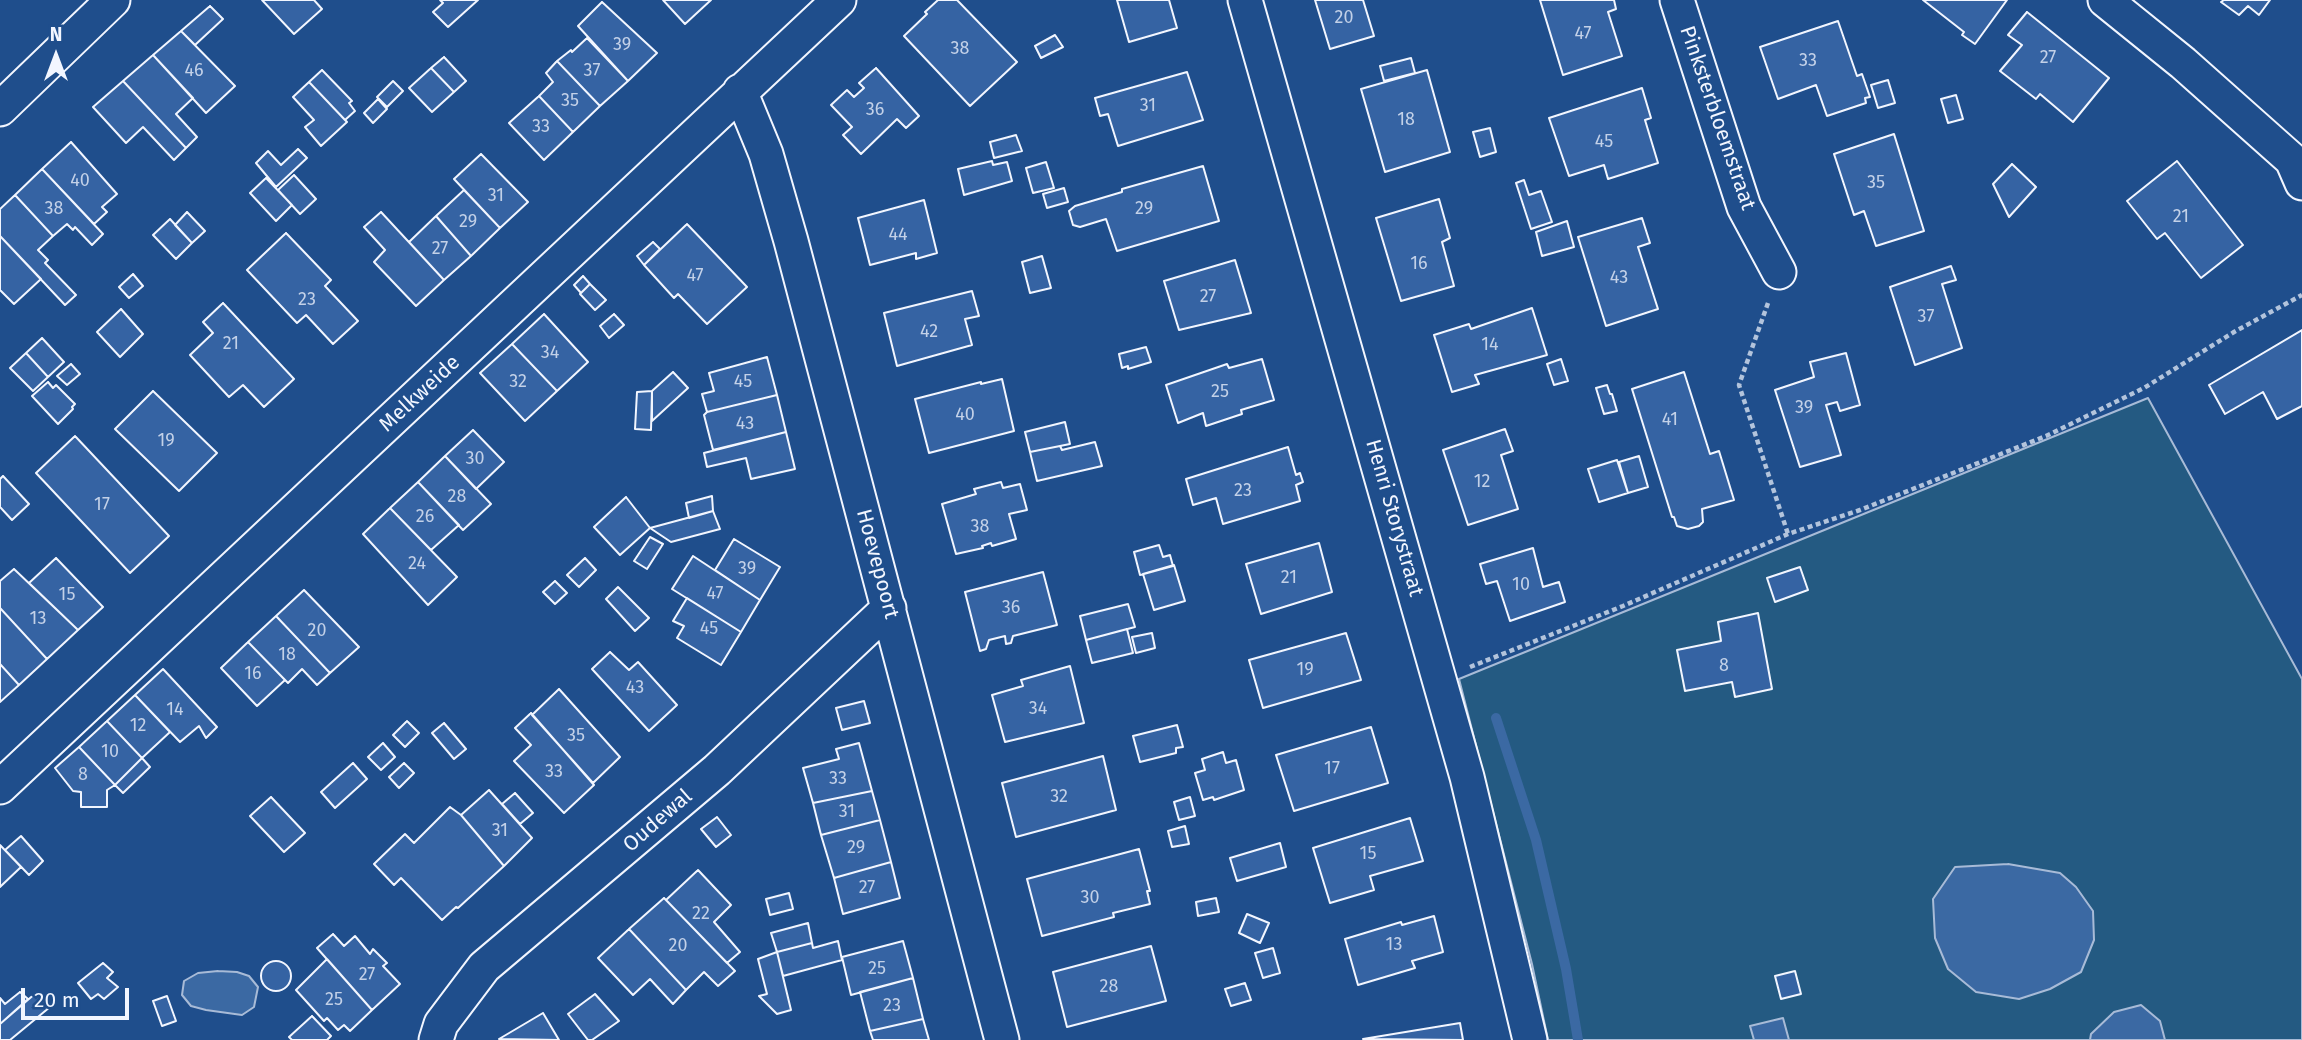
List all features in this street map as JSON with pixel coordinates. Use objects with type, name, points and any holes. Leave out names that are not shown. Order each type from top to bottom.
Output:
[{"type":"street","points":[[0,108],[113,0]]},
{"type":"street","name":"Melkweide","points":[[0,787],[839,0]]},
{"type":"street","name":"Henri Storystraat","points":[[1245,0],[1468,777],[1530,1040]]},
{"type":"street","name":"Pinksterbloemstraat","points":[[1677,0],[1744,207],[1779,272]]},
{"type":"street","points":[[2105,0],[2183,63],[2299,169]]},
{"type":"street","name":"Hoevepoort","points":[[740,91],[766,153],[1002,1040]]},
{"type":"street","name":"Oudewal","points":[[436,1040],[441,1024],[484,968],[716,770],[889,608]]},
{"type":"path","points":[[1779,272],[1739,385],[1788,534]]},
{"type":"path","points":[[1440,678],[1623,606],[1788,534],[1860,510],[2046,436],[2144,388],[2234,332],[2302,295]]},
{"type":"shaded area","points":[[2148,398],[2302,679],[2302,1040],[1548,1040],[1532,964],[1459,679]]},
{"type":"shaded area","points":[[2008,864],[2060,873],[2076,887],[2093,911],[2094,940],[2081,972],[2050,989],[2019,999],[1976,992],[1948,969],[1935,938],[1933,899],[1955,867]]},
{"type":"shaded area","points":[[218,971],[249,976],[258,987],[254,1007],[242,1015],[191,1006],[182,995],[184,981],[198,973]]},
{"type":"shaded area","points":[[2141,1005],[2160,1021],[2165,1040],[2090,1040],[2091,1034],[2114,1012]]},
{"type":"shaded area","points":[[1783,1018],[1789,1040],[1754,1040],[1750,1026]]},
{"type":"building","points":[[262,0],[314,0],[322,9],[294,34]]},
{"type":"building","points":[[440,0],[478,0],[448,27],[433,12],[443,3]]},
{"type":"building","points":[[663,0],[711,0],[685,24]]},
{"type":"building","points":[[938,0],[957,0],[1017,62],[970,106],[904,36]]},
{"type":"building","points":[[1117,0],[1169,0],[1177,28],[1129,42]]},
{"type":"building","points":[[1315,0],[1363,0],[1374,36],[1330,49]]},
{"type":"building","points":[[1540,0],[1614,0],[1616,9],[1608,12],[1622,56],[1563,75]]},
{"type":"building","points":[[1923,0],[2007,0],[1975,44]]},
{"type":"building","points":[[2270,0],[2259,15],[2248,6],[2239,15],[2221,2]]},
{"type":"building","points":[[602,2],[657,53],[628,81],[578,26]]},
{"type":"building","points":[[210,6],[223,19],[195,45],[181,31]]},
{"type":"building","points":[[2027,12],[2109,78],[2073,122],[2040,94],[2036,99],[2000,71],[2022,45],[2008,35]]},
{"type":"building","points":[[1838,21],[1857,76],[1862,74],[1870,97],[1865,98],[1866,103],[1827,116],[1816,85],[1778,99],[1760,47]]},
{"type":"building","points":[[181,31],[235,86],[206,113],[153,55]]},
{"type":"building","points":[[1055,35],[1063,47],[1041,58],[1035,46]]},
{"type":"building","points":[[587,38],[628,81],[600,106],[557,61]]},
{"type":"building","points":[[153,55],[193,98],[176,114],[197,137],[186,148],[123,81]]},
{"type":"building","points":[[444,57],[466,81],[454,92],[431,68]]},
{"type":"building","points":[[1411,58],[1415,73],[1384,81],[1380,66]]},
{"type":"building","points":[[557,61],[600,106],[573,132],[539,96],[553,82],[546,73]]},
{"type":"building","points":[[431,68],[454,92],[432,112],[409,88]]},
{"type":"building","points":[[876,68],[919,116],[906,128],[897,119],[861,154],[843,135],[852,127],[831,105],[847,90],[854,97],[864,88],[859,83]]},
{"type":"building","points":[[322,70],[352,101],[349,103],[355,111],[345,120],[309,82]]},
{"type":"building","points":[[1427,70],[1450,152],[1385,172],[1361,89]]},
{"type":"building","points":[[1187,72],[1203,120],[1118,146],[1108,114],[1100,116],[1095,98]]},
{"type":"building","points":[[1888,80],[1895,103],[1878,108],[1871,85]]},
{"type":"building","points":[[123,81],[186,148],[174,160],[143,127],[126,143],[93,107]]},
{"type":"building","points":[[393,81],[403,91],[387,107],[377,97]]},
{"type":"building","points":[[309,82],[347,122],[321,146],[305,127],[314,120],[293,97]]},
{"type":"building","points":[[1642,88],[1651,118],[1645,120],[1658,163],[1608,179],[1604,165],[1569,176],[1549,118]]},
{"type":"building","points":[[1956,95],[1963,119],[1948,123],[1941,99]]},
{"type":"building","points":[[539,96],[573,132],[544,160],[509,123]]},
{"type":"building","points":[[378,99],[387,109],[373,123],[364,113]]},
{"type":"building","points":[[1490,128],[1496,152],[1480,157],[1473,132]]},
{"type":"building","points":[[1894,134],[1924,231],[1876,246],[1864,211],[1854,215],[1834,154]]},
{"type":"building","points":[[1016,135],[1022,151],[994,158],[990,142]]},
{"type":"building","points":[[71,142],[117,194],[102,207],[107,212],[94,224],[42,169]]},
{"type":"building","points":[[298,149],[307,158],[276,187],[256,163],[268,151],[281,165]]},
{"type":"building","points":[[481,154],[528,202],[500,228],[454,179]]},
{"type":"building","points":[[992,161],[993,165],[1007,162],[1012,181],[964,195],[958,169]]},
{"type":"building","points":[[2177,161],[2243,245],[2201,278],[2165,233],[2157,239],[2127,201]]},
{"type":"building","points":[[1046,162],[1054,188],[1033,193],[1026,168]]},
{"type":"building","points":[[2012,164],[2036,187],[2009,217],[1993,184]]},
{"type":"building","points":[[1203,166],[1219,221],[1117,251],[1106,219],[1080,227],[1073,225],[1069,211],[1075,206],[1122,192],[1122,189]]},
{"type":"building","points":[[42,169],[103,234],[92,245],[75,227],[73,230],[67,224],[53,236],[15,195]]},
{"type":"building","points":[[294,175],[316,199],[300,214],[278,190]]},
{"type":"building","points":[[266,178],[292,205],[276,221],[250,193]]},
{"type":"building","points":[[1524,180],[1529,195],[1541,191],[1552,222],[1531,229],[1516,183]]},
{"type":"building","points":[[1064,188],[1068,202],[1047,208],[1043,194]]},
{"type":"building","points":[[464,190],[500,228],[471,256],[436,216]]},
{"type":"building","points":[[15,195],[53,236],[38,250],[48,260],[45,263],[76,295],[65,305],[0,236],[0,209]]},
{"type":"building","points":[[1439,199],[1450,238],[1442,242],[1454,286],[1401,301],[1376,218]]},
{"type":"building","points":[[924,200],[937,253],[916,259],[916,253],[870,265],[858,218]]},
{"type":"building","points":[[187,212],[205,231],[192,243],[175,225]]},
{"type":"building","points":[[381,212],[444,280],[416,306],[374,262],[385,250],[364,227]]},
{"type":"building","points":[[436,216],[471,256],[444,280],[409,242]]},
{"type":"building","points":[[1642,218],[1650,243],[1638,247],[1658,309],[1606,326],[1578,237]]},
{"type":"building","points":[[170,219],[192,243],[176,259],[153,235]]},
{"type":"building","points":[[1567,221],[1574,247],[1542,256],[1536,232]]},
{"type":"building","points":[[687,224],[747,287],[707,324],[678,294],[674,298],[644,265]]},
{"type":"building","points":[[286,233],[331,280],[325,286],[358,321],[333,344],[306,315],[297,323],[247,270]]},
{"type":"building","points":[[0,236],[41,279],[14,304],[0,290]]},
{"type":"building","points":[[653,242],[660,249],[644,265],[637,256]]},
{"type":"building","points":[[1042,256],[1051,288],[1030,293],[1022,262]]},
{"type":"building","points":[[1235,260],[1251,313],[1179,330],[1164,281]]},
{"type":"building","points":[[1951,266],[1956,280],[1942,284],[1962,348],[1915,365],[1890,287]]},
{"type":"building","points":[[133,274],[143,286],[129,298],[119,287]]},
{"type":"building","points":[[583,276],[590,284],[581,293],[574,285]]},
{"type":"building","points":[[590,284],[606,300],[595,310],[580,294]]},
{"type":"building","points":[[972,291],[979,316],[965,319],[972,345],[897,366],[884,313]]},
{"type":"building","points":[[223,303],[294,379],[264,407],[243,385],[229,397],[190,355],[213,333],[203,322]]},
{"type":"building","points":[[1532,308],[1547,355],[1475,375],[1479,384],[1452,392],[1434,335],[1469,324],[1471,329]]},
{"type":"building","points":[[121,309],[143,334],[120,357],[97,332]]},
{"type":"building","points":[[544,314],[588,362],[557,391],[512,344]]},
{"type":"building","points":[[614,314],[624,325],[609,338],[600,326]]},
{"type":"building","points":[[2302,330],[2302,406],[2277,419],[2263,392],[2225,414],[2209,385]]},
{"type":"building","points":[[42,338],[64,362],[48,377],[26,353]]},
{"type":"building","points":[[512,344],[557,391],[525,421],[480,373]]},
{"type":"building","points":[[1146,347],[1151,362],[1128,369],[1128,366],[1122,368],[1119,354]]},
{"type":"building","points":[[26,353],[48,377],[33,391],[10,368]]},
{"type":"building","points":[[1846,353],[1860,405],[1840,411],[1837,402],[1826,405],[1841,455],[1800,467],[1775,390],[1814,377],[1810,362]]},
{"type":"building","points":[[767,357],[777,395],[707,412],[702,394],[714,391],[709,373]]},
{"type":"building","points":[[1262,359],[1274,400],[1241,410],[1242,414],[1206,426],[1203,413],[1178,423],[1166,385],[1227,364],[1229,368]]},
{"type":"building","points":[[1561,359],[1568,381],[1554,385],[1547,364]]},
{"type":"building","points":[[71,364],[80,374],[67,385],[57,376]]},
{"type":"building","points":[[673,372],[688,388],[652,421],[652,391]]},
{"type":"building","points":[[1684,372],[1710,454],[1719,451],[1734,500],[1702,509],[1703,522],[1688,529],[1677,526],[1672,517],[1632,389]]},
{"type":"building","points":[[1002,379],[1014,431],[929,453],[915,399]]},
{"type":"building","points":[[48,382],[53,388],[56,385],[75,404],[58,424],[32,396]]},
{"type":"building","points":[[1607,385],[1617,411],[1604,414],[1596,388]]},
{"type":"building","points":[[153,391],[217,453],[179,491],[115,429]]},
{"type":"building","points":[[652,391],[651,430],[635,429],[637,392]]},
{"type":"building","points":[[777,395],[786,432],[713,450],[704,415],[707,412]]},
{"type":"building","points":[[1065,422],[1070,444],[1030,452],[1025,432]]},
{"type":"building","points":[[1505,429],[1513,451],[1501,455],[1518,509],[1468,525],[1443,450]]},
{"type":"building","points":[[473,430],[504,462],[476,489],[445,456]]},
{"type":"building","points":[[786,432],[795,469],[751,479],[746,458],[707,467],[704,453]]},
{"type":"building","points":[[75,436],[169,536],[130,573],[36,473]]},
{"type":"building","points":[[1095,442],[1102,466],[1037,481],[1030,452],[1060,446],[1062,450]]},
{"type":"building","points":[[1288,447],[1296,475],[1300,473],[1303,482],[1296,485],[1300,501],[1223,524],[1216,498],[1193,505],[1186,479]]},
{"type":"building","points":[[445,456],[491,504],[463,530],[418,482]]},
{"type":"building","points":[[1639,456],[1648,487],[1628,493],[1619,462]]},
{"type":"building","points":[[1617,460],[1628,493],[1599,502],[1588,469]]},
{"type":"building","points":[[3,476],[29,504],[12,520],[0,507],[0,479]]},
{"type":"building","points":[[418,482],[459,525],[431,550],[390,508]]},
{"type":"building","points":[[1001,482],[1003,488],[1020,484],[1027,510],[1009,514],[1016,539],[992,546],[991,543],[982,546],[983,548],[956,554],[942,504],[976,494],[974,489]]},
{"type":"building","points":[[712,496],[713,511],[689,518],[686,503]]},
{"type":"building","points":[[626,497],[650,528],[620,555],[594,527]]},
{"type":"building","points":[[390,508],[457,577],[428,605],[363,534]]},
{"type":"building","points":[[713,511],[720,529],[671,542],[650,528]]},
{"type":"building","points":[[650,537],[663,544],[647,569],[634,561]]},
{"type":"building","points":[[734,539],[780,567],[760,600],[715,570]]},
{"type":"building","points":[[1319,543],[1332,592],[1261,614],[1246,564]]},
{"type":"building","points":[[1159,545],[1163,557],[1170,555],[1173,566],[1140,575],[1134,552]]},
{"type":"building","points":[[1533,548],[1543,587],[1559,582],[1565,602],[1510,621],[1497,581],[1486,584],[1480,564]]},
{"type":"building","points":[[693,556],[760,600],[741,632],[672,589]]},
{"type":"building","points":[[56,558],[103,607],[78,630],[29,583]]},
{"type":"building","points":[[585,558],[596,570],[579,587],[567,575]]},
{"type":"building","points":[[1174,565],[1185,601],[1154,610],[1143,574]]},
{"type":"building","points":[[1800,567],[1808,590],[1775,602],[1767,578]]},
{"type":"building","points":[[14,569],[78,630],[47,659],[0,608],[0,581]]},
{"type":"building","points":[[1043,572],[1057,625],[1013,636],[1011,643],[1006,644],[1005,636],[989,640],[986,649],[980,651],[965,592]]},
{"type":"building","points":[[555,581],[567,593],[555,604],[543,592]]},
{"type":"building","points":[[618,587],[649,618],[635,631],[606,599]]},
{"type":"building","points":[[304,590],[359,647],[330,673],[276,616]]},
{"type":"building","points":[[687,598],[741,632],[721,665],[677,638],[684,626],[673,621]]},
{"type":"building","points":[[1128,604],[1135,627],[1086,640],[1080,616]]},
{"type":"building","points":[[0,608],[47,659],[19,685],[0,664]]},
{"type":"building","points":[[1758,613],[1772,689],[1735,697],[1732,682],[1685,691],[1677,650],[1721,641],[1718,622]]},
{"type":"building","points":[[276,616],[330,673],[317,685],[302,669],[288,683],[248,642]]},
{"type":"building","points":[[1127,629],[1133,653],[1092,663],[1086,640]]},
{"type":"building","points":[[1152,633],[1155,648],[1136,653],[1132,637]]},
{"type":"building","points":[[1346,633],[1361,680],[1263,708],[1249,660]]},
{"type":"building","points":[[248,642],[285,680],[257,706],[221,668]]},
{"type":"building","points":[[610,652],[629,670],[638,662],[677,705],[649,731],[592,669]]},
{"type":"building","points":[[0,664],[19,685],[0,702]]},
{"type":"building","points":[[1070,666],[1084,723],[1005,742],[992,695],[1023,686],[1021,680]]},
{"type":"building","points":[[163,669],[217,727],[206,738],[199,726],[180,742],[135,695]]},
{"type":"building","points":[[559,689],[620,757],[593,783],[532,715]]},
{"type":"building","points":[[135,695],[170,732],[142,758],[107,721]]},
{"type":"building","points":[[864,701],[870,723],[842,730],[836,708]]},
{"type":"building","points":[[531,713],[594,785],[564,813],[514,761],[531,745],[515,728]]},
{"type":"building","points":[[107,721],[142,758],[115,785],[79,747]]},
{"type":"building","points":[[407,721],[419,733],[405,747],[393,735]]},
{"type":"building","points":[[444,723],[466,749],[454,759],[432,733]]},
{"type":"building","points":[[1177,725],[1183,747],[1176,748],[1176,753],[1140,762],[1133,736]]},
{"type":"building","points":[[1371,727],[1388,783],[1294,811],[1276,755]]},
{"type":"building","points":[[383,743],[395,757],[381,770],[368,757]]},
{"type":"building","points":[[859,743],[872,791],[813,803],[803,768],[839,759],[836,749]]},
{"type":"building","points":[[79,747],[115,785],[107,790],[107,807],[81,807],[81,792],[73,791],[55,768]]},
{"type":"building","points":[[1223,752],[1226,763],[1236,760],[1244,790],[1214,800],[1213,797],[1203,800],[1195,773],[1205,770],[1202,759]]},
{"type":"building","points":[[1103,756],[1116,810],[1016,837],[1002,783]]},
{"type":"building","points":[[142,758],[150,767],[123,793],[115,785]]},
{"type":"building","points":[[353,763],[367,779],[335,808],[321,792]]},
{"type":"building","points":[[404,763],[414,773],[399,788],[389,777]]},
{"type":"building","points":[[489,790],[532,838],[504,866],[461,815]]},
{"type":"building","points":[[872,791],[880,820],[821,835],[813,803]]},
{"type":"building","points":[[515,793],[533,813],[520,824],[502,804]]},
{"type":"building","points":[[271,797],[305,833],[284,852],[250,816]]},
{"type":"building","points":[[1190,797],[1195,816],[1179,820],[1174,802]]},
{"type":"building","points":[[450,807],[461,815],[504,866],[442,920],[401,878],[394,885],[374,864],[405,834],[414,843]]},
{"type":"building","points":[[717,817],[731,835],[716,847],[701,829]]},
{"type":"building","points":[[1410,818],[1423,861],[1370,876],[1374,890],[1330,903],[1313,848]]},
{"type":"building","points":[[880,820],[891,862],[834,878],[821,835]]},
{"type":"building","points":[[1185,826],[1189,844],[1172,847],[1168,831]]},
{"type":"building","points":[[21,836],[43,861],[29,875],[5,850]]},
{"type":"building","points":[[1280,843],[1286,867],[1237,881],[1230,858]]},
{"type":"building","points":[[0,845],[21,867],[0,887]]},
{"type":"building","points":[[1139,849],[1150,891],[1147,891],[1150,904],[1113,913],[1114,917],[1042,936],[1027,879]]},
{"type":"building","points":[[891,862],[900,898],[843,914],[834,878]]},
{"type":"building","points":[[698,870],[731,905],[714,922],[740,952],[727,963],[666,900]]},
{"type":"building","points":[[789,893],[793,909],[770,915],[766,899]]},
{"type":"building","points":[[664,898],[735,971],[718,986],[704,972],[686,990],[629,929]]},
{"type":"building","points":[[1216,898],[1219,912],[1198,916],[1196,902]]},
{"type":"building","points":[[1247,914],[1269,923],[1260,943],[1239,933]]},
{"type":"building","points":[[1434,916],[1443,952],[1412,961],[1415,968],[1358,985],[1345,939],[1401,922],[1402,925]]},
{"type":"building","points":[[808,923],[812,943],[777,952],[771,933]]},
{"type":"building","points":[[629,929],[686,990],[673,1004],[650,979],[633,995],[598,958]]},
{"type":"building","points":[[333,934],[344,946],[355,936],[370,954],[373,949],[387,963],[383,966],[400,984],[372,1010],[317,948]]},
{"type":"building","points":[[838,941],[842,960],[783,976],[777,952],[812,943],[813,948]]},
{"type":"building","points":[[903,941],[913,978],[851,995],[842,957]]},
{"type":"building","points":[[1151,946],[1166,1001],[1067,1027],[1053,972]]},
{"type":"building","points":[[1273,948],[1280,973],[1263,978],[1255,953]]},
{"type":"building","points":[[777,952],[791,1010],[777,1014],[759,996],[767,994],[758,959]]},
{"type":"building","points":[[327,959],[372,1010],[350,1031],[344,1025],[338,1030],[327,1018],[324,1021],[296,990]]},
{"type":"building","points":[[276,961],[286,966],[291,976],[286,986],[276,991],[266,986],[261,976],[266,966]]},
{"type":"building","points":[[103,963],[113,972],[107,978],[118,987],[104,999],[98,994],[91,999],[78,983]]},
{"type":"building","points":[[1795,971],[1801,994],[1781,999],[1775,976]]},
{"type":"building","points":[[913,978],[923,1019],[870,1031],[860,992]]},
{"type":"building","points":[[1245,983],[1251,1000],[1231,1006],[1225,989]]},
{"type":"building","points":[[20,992],[28,999],[0,1024],[0,998],[5,1004]]},
{"type":"building","points":[[37,992],[50,1007],[10,1040],[0,1040],[0,1024]]},
{"type":"building","points":[[595,994],[619,1021],[588,1040],[568,1014]]},
{"type":"building","points":[[167,996],[176,1021],[162,1026],[153,1001]]},
{"type":"building","points":[[543,1013],[559,1040],[499,1039]]},
{"type":"building","points":[[312,1016],[331,1036],[327,1040],[292,1040],[289,1037]]},
{"type":"building","points":[[923,1019],[929,1040],[873,1040],[870,1031]]},
{"type":"building","points":[[1460,1023],[1463,1040],[1363,1039]]},
{"type":"waterway","points":[[1496,718],[1536,840],[1566,969],[1578,1040]]}]
